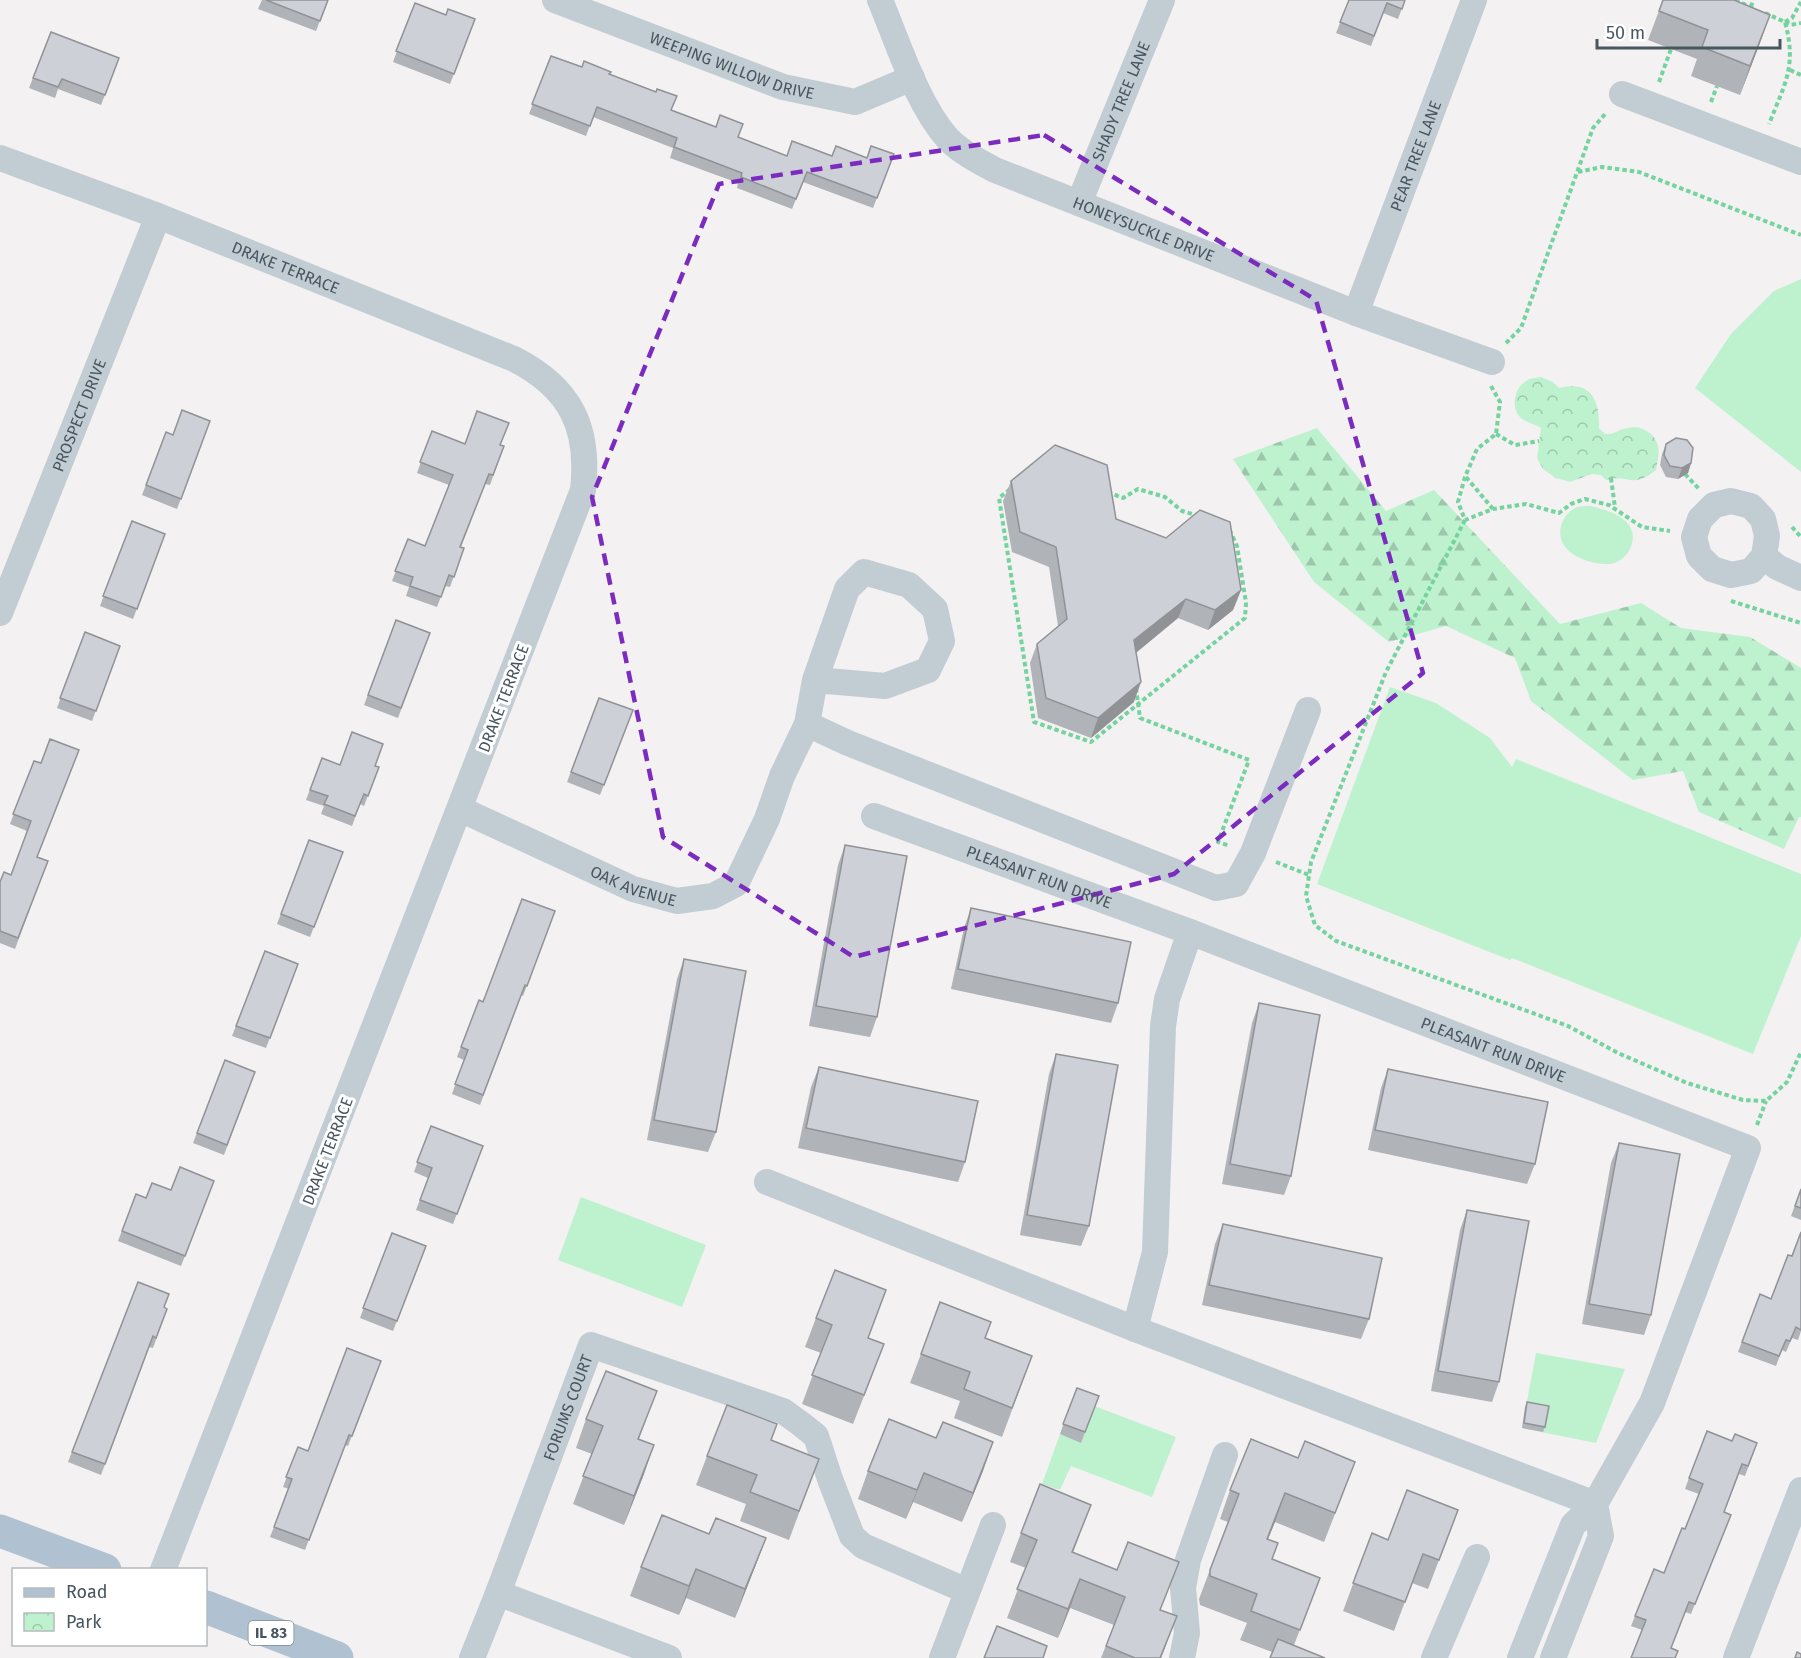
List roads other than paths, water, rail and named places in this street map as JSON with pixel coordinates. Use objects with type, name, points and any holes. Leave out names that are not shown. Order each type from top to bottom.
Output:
[{"type":"main road","points":[[0,1531],[102,1568]]},
{"type":"main road","name":"IL 83","points":[[207,1607],[338,1658]]},
{"type":"street","name":"WEEPING WILLOW DRIVE","points":[[555,0],[783,87],[855,102],[912,78]]},
{"type":"street","name":"HONEYSUCKLE DRIVE","points":[[880,0],[912,78],[935,120],[949,139],[972,158],[995,170],[1356,313],[1492,362]]},
{"type":"street","name":"SHADY TREE LANE","points":[[1079,203],[1162,0]]},
{"type":"street","name":"PEAR TREE LANE","points":[[1356,313],[1474,0]]},
{"type":"street","points":[[1622,94],[1801,162]]},
{"type":"street","name":"DRAKE TERRACE","points":[[0,158],[158,216],[514,359],[534,369],[551,383],[567,402],[579,422],[585,445],[583,490],[163,1568]]},
{"type":"street","name":"PROSPECT DRIVE","points":[[0,612],[158,216]]},
{"type":"street","points":[[1764,556],[1777,567],[1801,578]]},
{"type":"street","name":"OAK AVENUE","points":[[460,809],[633,889],[677,901],[713,896],[736,884],[767,819],[782,776],[807,724],[815,680],[847,589],[864,572],[909,585],[934,609],[942,641],[928,670],[885,686],[815,680]]},
{"type":"street","points":[[807,724],[859,748],[1216,888],[1236,884],[1253,852],[1308,710]]},
{"type":"street","name":"PLEASANT RUN DRIVE","points":[[874,816],[1190,932],[1748,1148],[1652,1403],[1595,1504],[1573,1525],[1520,1658]]},
{"type":"street","points":[[1136,1329],[1155,1252],[1162,1026],[1167,999],[1190,932]]},
{"type":"street","points":[[767,1182],[1136,1329],[1595,1504],[1601,1536],[1553,1658]]},
{"type":"street","name":"FORUMS COURT","points":[[472,1658],[591,1345],[783,1411],[816,1436],[852,1536],[863,1546],[968,1591]]},
{"type":"street","points":[[1182,1658],[1187,1634],[1183,1588],[1188,1560],[1225,1455]]},
{"type":"street","points":[[1736,1658],[1801,1490]]},
{"type":"street","points":[[942,1658],[993,1525]]},
{"type":"street","points":[[1434,1658],[1477,1557]]},
{"type":"street","points":[[498,1593],[669,1658]]}]
